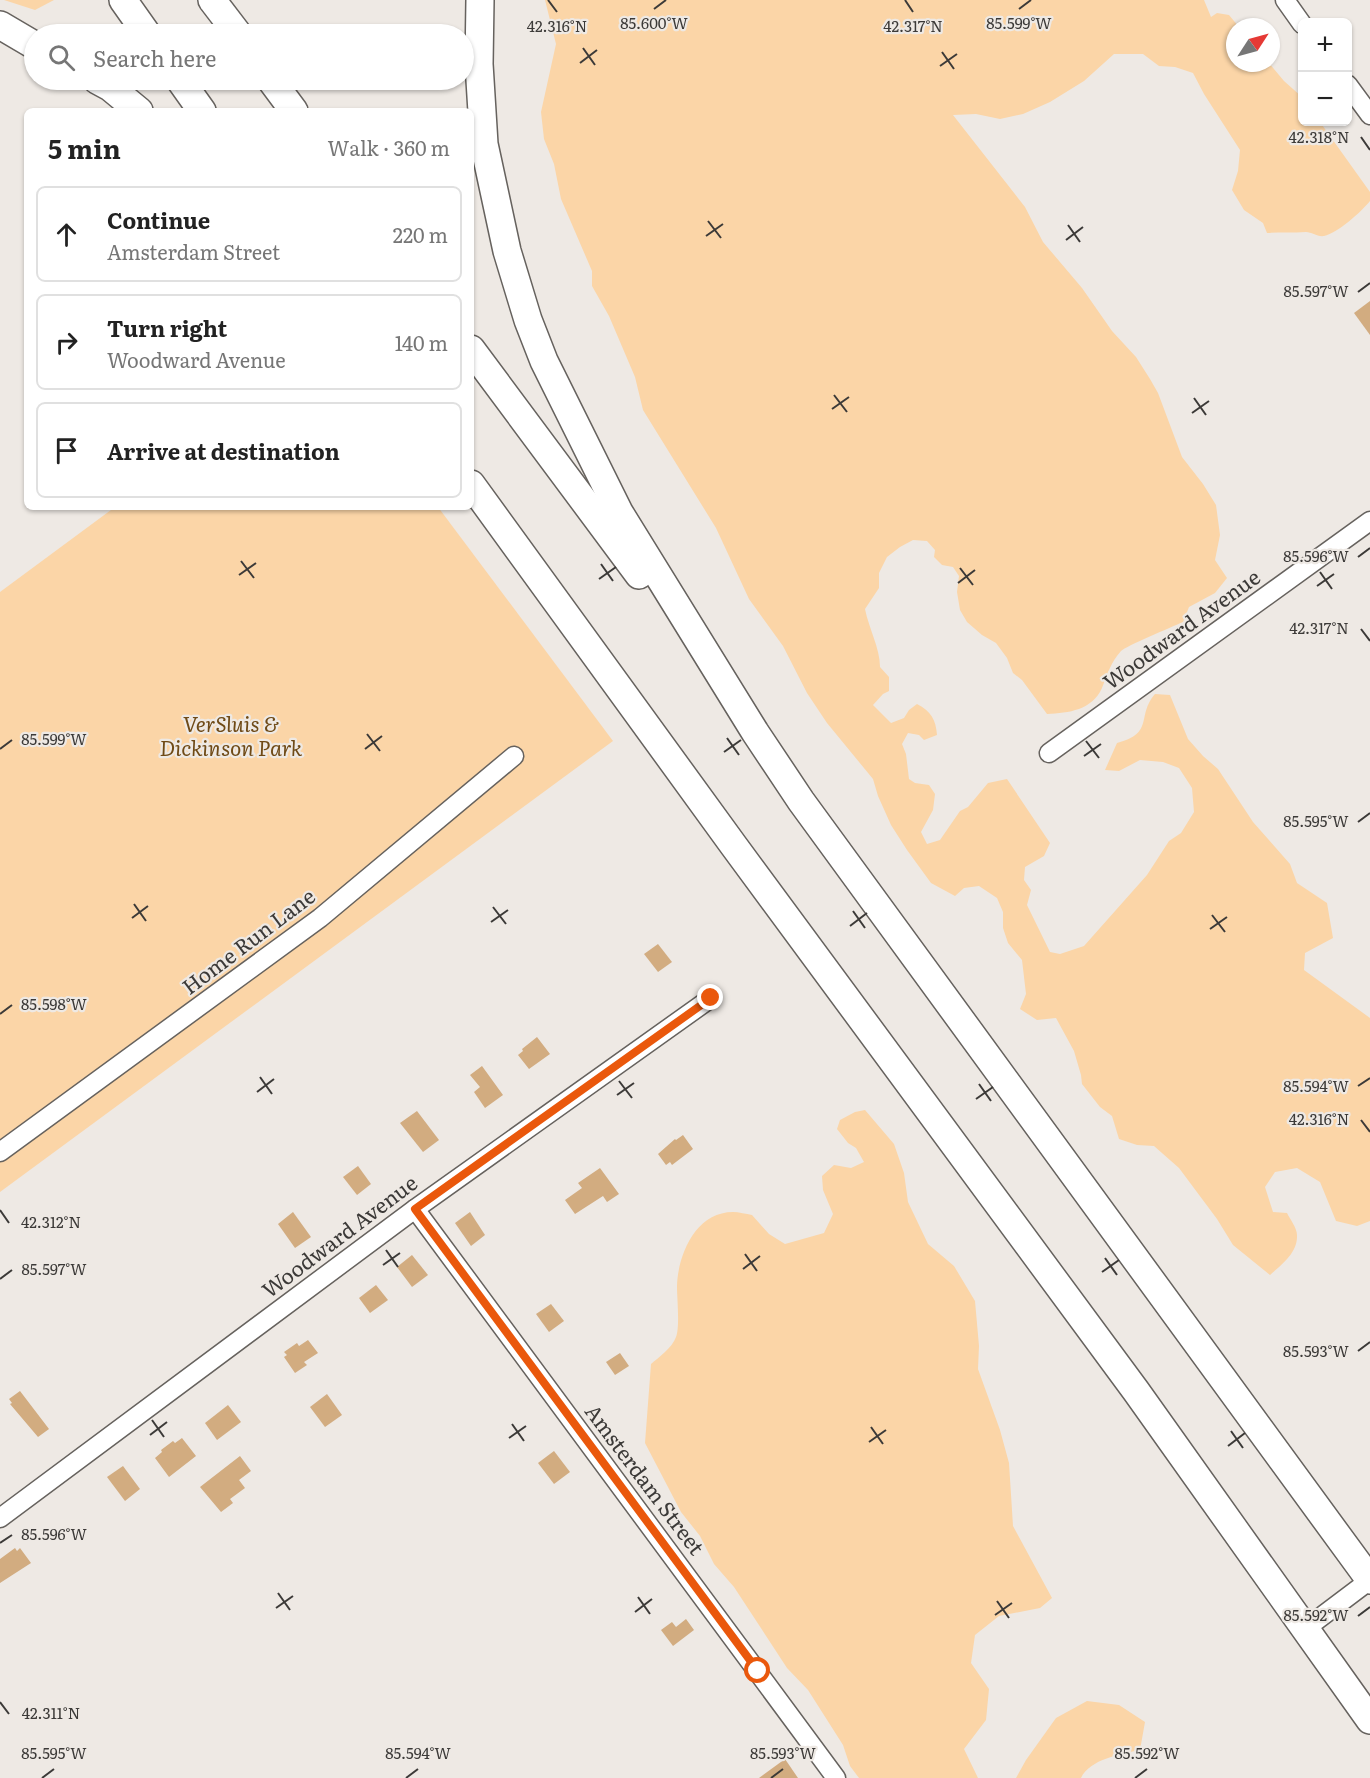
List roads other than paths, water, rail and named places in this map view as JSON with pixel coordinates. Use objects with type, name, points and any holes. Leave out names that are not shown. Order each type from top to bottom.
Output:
[{"type":"highway","points":[[123,0],[140,24]]},
{"type":"highway","points":[[212,0],[230,24]]},
{"type":"highway","points":[[480,0],[479,64],[484,144],[507,251],[536,340],[581,438],[619,513],[801,801],[1370,1580]]},
{"type":"highway","points":[[0,25],[24,39]]},
{"type":"highway","points":[[114,90],[136,108]]},
{"type":"highway","points":[[187,90],[200,108]]},
{"type":"highway","points":[[278,90],[292,108]]},
{"type":"highway","points":[[474,353],[756,732]]},
{"type":"highway","points":[[474,488],[740,855],[1136,1391],[1370,1720]]},
{"type":"street","points":[[1285,0],[1298,18]]},
{"type":"street","points":[[1352,91],[1370,115]]},
{"type":"street","name":"Woodward Avenue","points":[[1049,753],[1370,521]]},
{"type":"street","name":"Home Run Lane","points":[[0,1152],[320,918],[514,756]]},
{"type":"street","name":"Woodward Avenue","points":[[0,1518],[415,1209],[711,998]]},
{"type":"street","name":"Amsterdam Street","points":[[415,1209],[836,1778]]},
{"type":"street","points":[[1305,1629],[1370,1580]]},
{"type":"park label","name":"VerSluis & Dickinson Park","points":[[231,737]]}]
